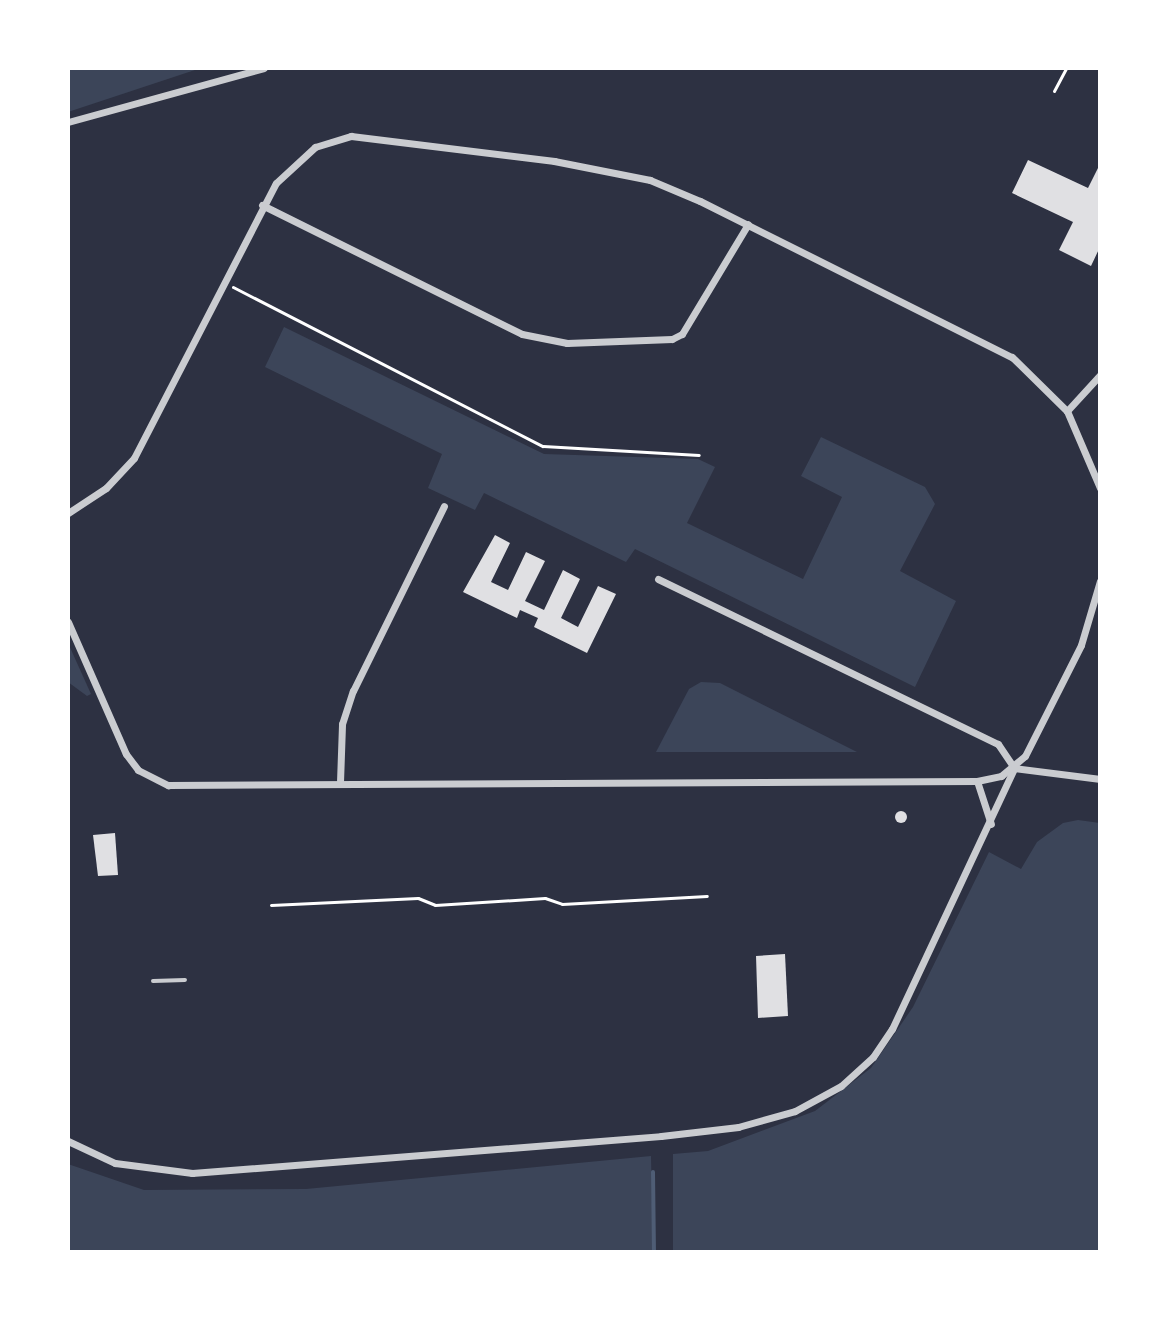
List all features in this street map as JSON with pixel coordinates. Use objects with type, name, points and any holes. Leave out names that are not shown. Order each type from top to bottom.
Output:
[{"type":"street","points":[[68,122],[264,68]]},
{"type":"street","points":[[68,513],[106,488],[134,458],[262,205],[286,170],[315,147],[369,136],[554,161],[650,180],[748,224],[991,345],[1041,380],[1067,411],[1100,488]]},
{"type":"street","points":[[262,205],[522,334],[567,343],[672,339],[682,334],[748,224]]},
{"type":"street","points":[[1067,411],[1100,375]]},
{"type":"street","points":[[340,782],[342,724],[353,691],[444,506]]},
{"type":"street","points":[[658,579],[998,744],[1014,768]]},
{"type":"street","points":[[68,1141],[115,1163],[192,1173],[661,1136],[771,1119],[820,1099],[873,1057],[931,953],[1014,768],[1081,645],[1100,581]]},
{"type":"street","points":[[68,622],[126,754],[151,778],[190,786],[340,782],[977,781],[1014,768],[1100,779]]},
{"type":"street","points":[[977,781],[991,824]]},
{"type":"lane","points":[[153,981],[185,980]]},
{"type":"path","points":[[1054,91],[1066,68]]},
{"type":"path","points":[[223,281],[543,446],[699,455]]},
{"type":"path","points":[[271,905],[418,898],[435,905],[545,898],[562,904],[707,896]]},
{"type":"shaded area","points":[[68,68],[201,68],[68,112]]},
{"type":"shaded area","points":[[284,327],[544,454],[698,459],[715,467],[687,523],[803,579],[842,497],[801,476],[821,437],[925,487],[935,504],[900,571],[956,601],[915,687],[635,549],[626,562],[484,493],[475,510],[428,488],[442,454],[265,367]]},
{"type":"shaded area","points":[[68,643],[91,694],[87,696],[68,682]]},
{"type":"shaded area","points":[[701,682],[720,683],[857,752],[656,752],[689,689]]},
{"type":"shaded area","points":[[1078,820],[1100,823],[1100,1252],[673,1252],[673,1154],[708,1151],[815,1111],[871,1068],[913,1007],[989,852],[1021,869],[1037,842],[1063,823]]},
{"type":"shaded area","points":[[651,1156],[653,1252],[68,1252],[68,1164],[144,1190],[306,1189]]},
{"type":"building","points":[[1028,160],[1088,188],[1100,164],[1100,247],[1091,266],[1059,250],[1073,222],[1012,193]]},
{"type":"building","points":[[495,535],[510,543],[491,582],[508,590],[526,552],[545,561],[525,601],[544,610],[563,570],[580,579],[561,618],[578,627],[598,586],[616,594],[587,653],[534,627],[538,618],[520,610],[517,618],[463,592]]},
{"type":"building","points":[[901,811],[907,817],[901,823],[895,817]]},
{"type":"building","points":[[115,833],[118,875],[98,876],[93,835]]},
{"type":"building","points":[[785,954],[788,1016],[758,1018],[756,956]]},
{"type":"waterway","points":[[653,1172],[654,1252]]}]
